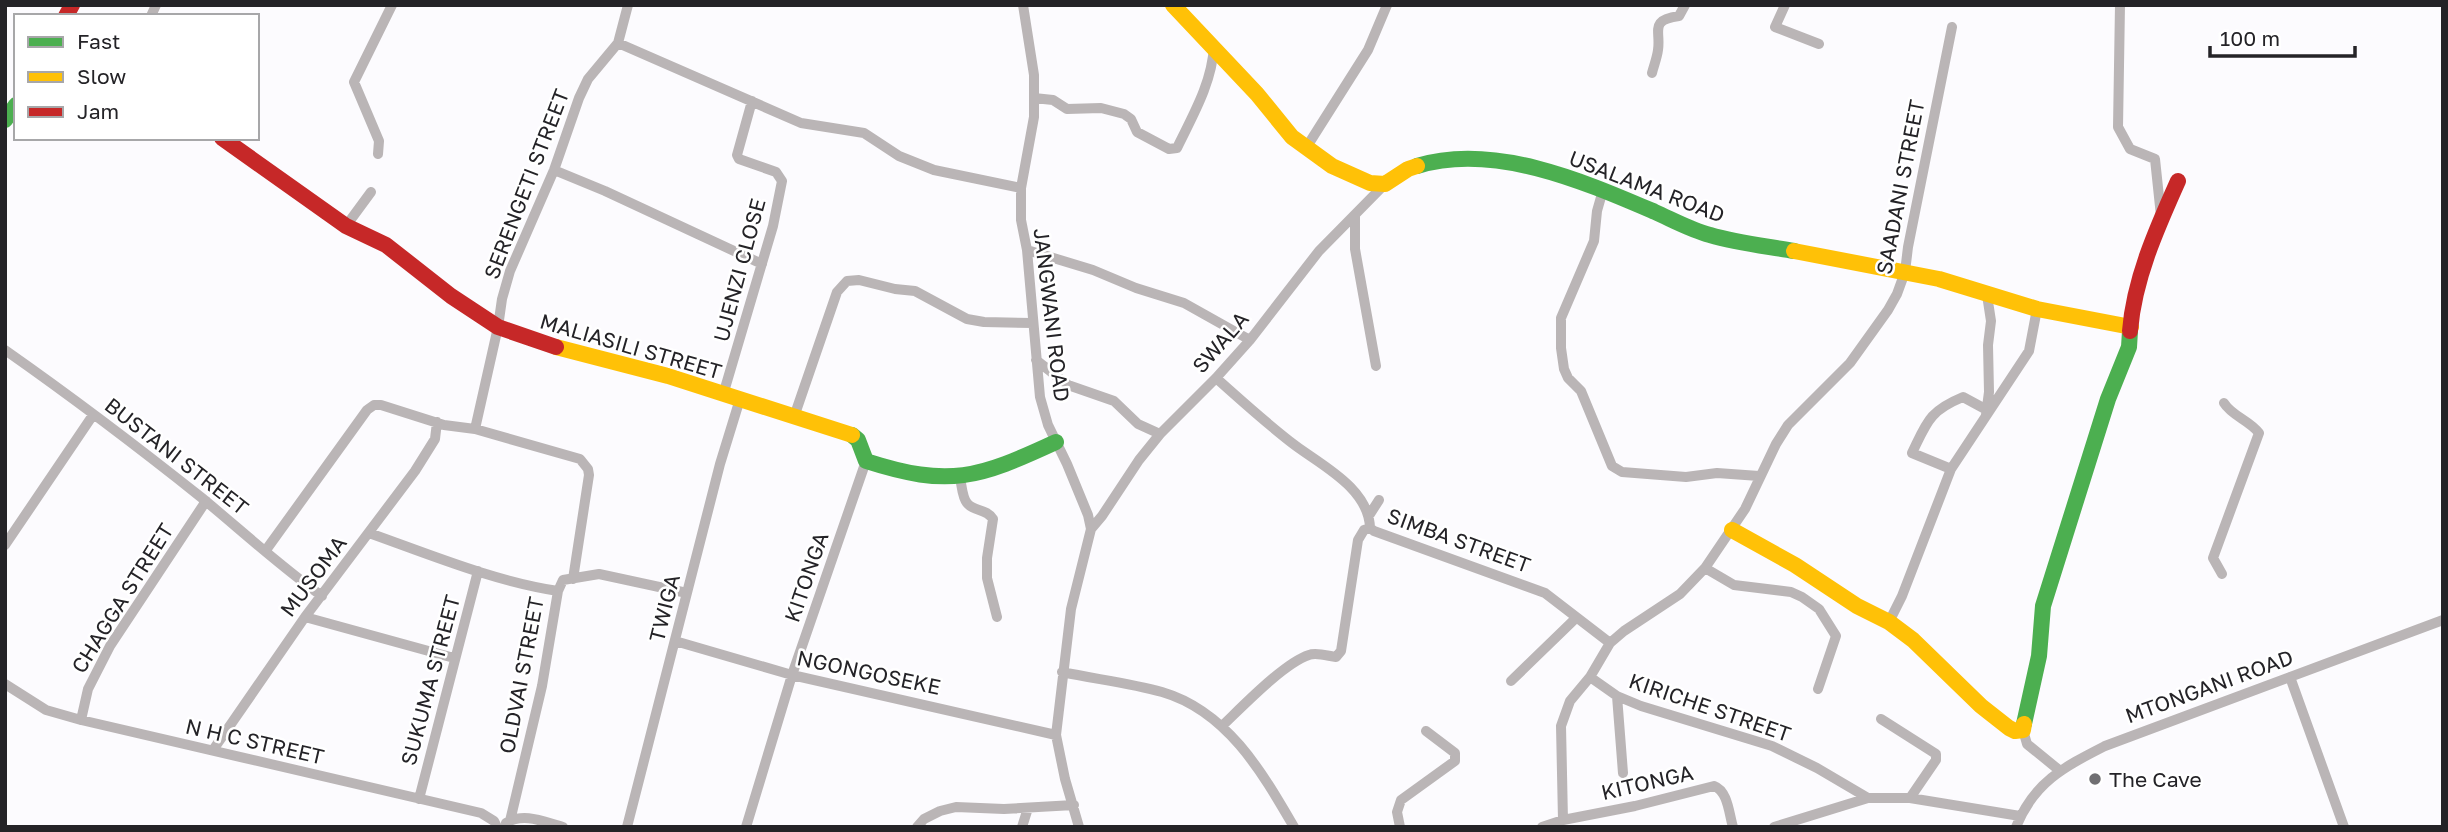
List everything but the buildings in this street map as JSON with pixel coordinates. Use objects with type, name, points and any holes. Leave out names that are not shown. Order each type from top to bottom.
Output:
[{"type":"street","points":[[377,153],[379,141],[354,82],[392,5]]},
{"type":"street","name":"SERENGETI STREET","points":[[475,429],[510,271],[554,170],[579,98],[588,79],[618,43],[628,5]]},
{"type":"street","name":"JANGWANI ROAD","points":[[1023,5],[1034,75],[1034,117],[1021,188],[1021,220],[1027,250],[1036,360],[1041,397],[1056,442],[1088,515],[1091,529]]},
{"type":"street","points":[[1173,5],[1306,148],[1350,175],[1370,183],[1385,184]]},
{"type":"street","points":[[1306,148],[1368,50],[1387,5]]},
{"type":"street","points":[[1652,73],[1658,47],[1659,25],[1669,18],[1679,16],[1685,5]]},
{"type":"street","points":[[1785,5],[1775,27],[1819,44]]},
{"type":"street","points":[[2120,5],[2118,127],[2130,149],[2155,159],[2161,219]]},
{"type":"street","name":"SAADANI STREET","points":[[1563,820],[1561,726],[1570,701],[1590,677],[1610,643],[1680,594],[1705,568],[1745,509],[1759,477],[1788,425],[1850,363],[1897,294],[1905,272],[1952,27]]},
{"type":"street","points":[[618,43],[801,123],[864,133],[899,156],[934,170],[1021,188]]},
{"type":"street","points":[[1034,98],[1053,100],[1067,109],[1101,108],[1124,114],[1131,119],[1137,132],[1169,149],[1177,148],[1208,82],[1213,66],[1214,46]]},
{"type":"street","name":"UJENZI CLOSE","points":[[723,395],[762,264],[782,181],[776,172],[739,159],[737,155],[752,101]]},
{"type":"street","name":"MALIASILI STREET","points":[[225,140],[346,226],[386,245],[451,296],[498,327],[560,349],[668,376],[850,433],[858,440],[866,461]]},
{"type":"street","name":"USALAMA ROAD","points":[[1385,184],[1408,169],[1424,164],[1469,159],[1521,165],[1561,174],[1709,235],[1940,279],[2037,309],[2131,327]]},
{"type":"street","points":[[554,170],[606,191],[762,264]]},
{"type":"street","points":[[2059,770],[2026,744],[2023,730],[2039,656],[2043,606],[2108,399],[2129,347],[2139,283],[2161,219],[2178,181]]},
{"type":"street","name":"SWALA","points":[[1091,529],[1160,434],[1216,378],[1250,340],[1320,251],[1385,184]]},
{"type":"street","points":[[1603,190],[1597,211],[1594,241],[1561,318],[1561,328],[1564,369],[1581,391],[1612,466],[1622,472],[1686,477],[1717,473],[1759,477]]},
{"type":"street","points":[[346,226],[371,192]]},
{"type":"street","points":[[1355,216],[1355,249],[1376,366]]},
{"type":"street","points":[[1027,250],[1093,270],[1136,288],[1184,303],[1250,340]]},
{"type":"street","points":[[795,414],[837,292],[847,281],[859,280],[915,291],[967,319],[1033,323]]},
{"type":"street","points":[[1983,424],[1987,410],[1988,345],[1992,321],[1987,295]]},
{"type":"street","points":[[1889,622],[1902,596],[1951,469],[2029,351],[2037,309]]},
{"type":"street","name":"BUSTANI STREET","points":[[5,349],[206,501],[284,568],[322,596]]},
{"type":"street","points":[[1036,360],[1068,385],[1114,401],[1138,424],[1160,434]]},
{"type":"street","name":"SIMBA STREET","points":[[1216,378],[1297,446],[1328,467],[1356,494],[1370,514],[1370,528],[1380,534],[1545,593],[1610,643]]},
{"type":"street","points":[[1951,469],[1912,453],[1926,425],[1941,407],[1963,397],[1987,410]]},
{"type":"street","name":"TWIGA","points":[[627,827],[740,399]]},
{"type":"street","points":[[2222,574],[2213,558],[2259,433],[2252,424],[2228,409],[2224,403]]},
{"type":"street","points":[[265,550],[371,407],[381,405],[444,425],[475,429],[567,454],[585,464],[588,481],[573,579],[598,574],[687,593]]},
{"type":"street","points":[[5,545],[93,415]]},
{"type":"street","name":"MUSOMA","points":[[213,750],[305,617],[415,471],[435,439],[437,422]]},
{"type":"street","points":[[866,461],[901,474],[938,479],[960,478],[995,469],[1056,442]]},
{"type":"street","name":"KITONGA","points":[[746,827],[792,675],[866,461]]},
{"type":"street","points":[[960,478],[965,501],[970,506],[989,512],[993,519],[987,578],[997,617]]},
{"type":"street","points":[[1370,514],[1378,500]]},
{"type":"street","name":"CHAGGA STREET","points":[[80,720],[88,689],[110,646],[206,501]]},
{"type":"street","points":[[1222,726],[1282,671],[1304,657],[1310,654],[1336,657],[1341,651],[1358,540],[1364,530],[1370,528]]},
{"type":"street","points":[[1079,827],[1056,735],[1071,610],[1091,529]]},
{"type":"street","points":[[1732,530],[1795,565],[1857,606],[1889,622],[1913,640],[1981,706],[2009,728],[2015,731],[2023,730]]},
{"type":"street","points":[[369,533],[478,571],[528,586],[558,591]]},
{"type":"street","points":[[1705,568],[1734,585],[1791,592],[1819,609],[1836,636],[1818,689]]},
{"type":"street","name":"SUKUMA STREET","points":[[419,799],[478,571]]},
{"type":"street","name":"OLDVAI STREET","points":[[503,825],[542,686],[558,591],[563,580],[573,579]]},
{"type":"street","points":[[305,617],[454,658]]},
{"type":"street","points":[[1511,681],[1576,618]]},
{"type":"street","name":"MTONGANI ROAD","points":[[2018,821],[2047,780],[2059,770],[2105,746],[2442,623]]},
{"type":"street","name":"NGONGOSEKE","points":[[675,641],[792,675],[1056,735]]},
{"type":"street","points":[[1062,672],[1163,692],[1198,708],[1222,726],[1272,789],[1294,827]]},
{"type":"street","name":"KIRICHE STREET","points":[[1590,677],[1617,696],[1681,719],[1772,746],[1868,798]]},
{"type":"street","points":[[2290,677],[2344,827]]},
{"type":"street","name":"N H C STREET","points":[[5,684],[46,710],[80,720],[481,813],[503,825]]},
{"type":"street","points":[[1617,696],[1623,773]]},
{"type":"street","points":[[1881,719],[1936,754],[1936,760],[1910,798]]},
{"type":"street","points":[[1400,827],[1397,812],[1401,800],[1455,761],[1455,753],[1426,731]]},
{"type":"street","name":"KITONGA","points":[[1542,827],[1714,786],[1720,788],[1723,793],[1733,827]]},
{"type":"street","points":[[1774,827],[1868,798],[1910,798],[2018,821]]},
{"type":"street","points":[[917,827],[932,815],[956,807],[1028,808],[1074,805]]},
{"type":"street","points":[[1022,827],[1028,808]]},
{"type":"street","points":[[503,825],[516,818],[529,818],[563,827]]},
{"type":"traffic: fast","points":[[5,120],[14,108]]},
{"type":"traffic: fast","points":[[1417,166],[1446,160],[1508,162],[1569,178],[1703,233],[1794,251]]},
{"type":"traffic: fast","points":[[2024,724],[2039,656],[2043,606],[2108,399],[2129,347],[2130,331]]},
{"type":"traffic: fast","points":[[852,435],[858,440],[866,461],[920,474],[942,476],[984,471],[1056,442]]},
{"type":"traffic: slow","points":[[1173,5],[1257,94],[1292,137],[1332,166],[1370,183],[1385,184],[1417,166]]},
{"type":"traffic: slow","points":[[1794,251],[1939,279],[2037,309],[2131,327]]},
{"type":"traffic: slow","points":[[556,347],[668,376],[852,435]]},
{"type":"traffic: slow","points":[[1732,530],[1795,565],[1857,606],[1889,622],[1913,640],[1981,706],[2009,728],[2015,731],[2023,730],[2024,724]]},
{"type":"traffic: jam","points":[[67,14],[72,5]]},
{"type":"traffic: jam","points":[[225,140],[346,226],[386,245],[451,296],[498,327],[556,347]]},
{"type":"traffic: jam","points":[[2130,331],[2141,273],[2178,181]]},
{"type":"place","name":"The Cave","points":[[2095,779]]}]
